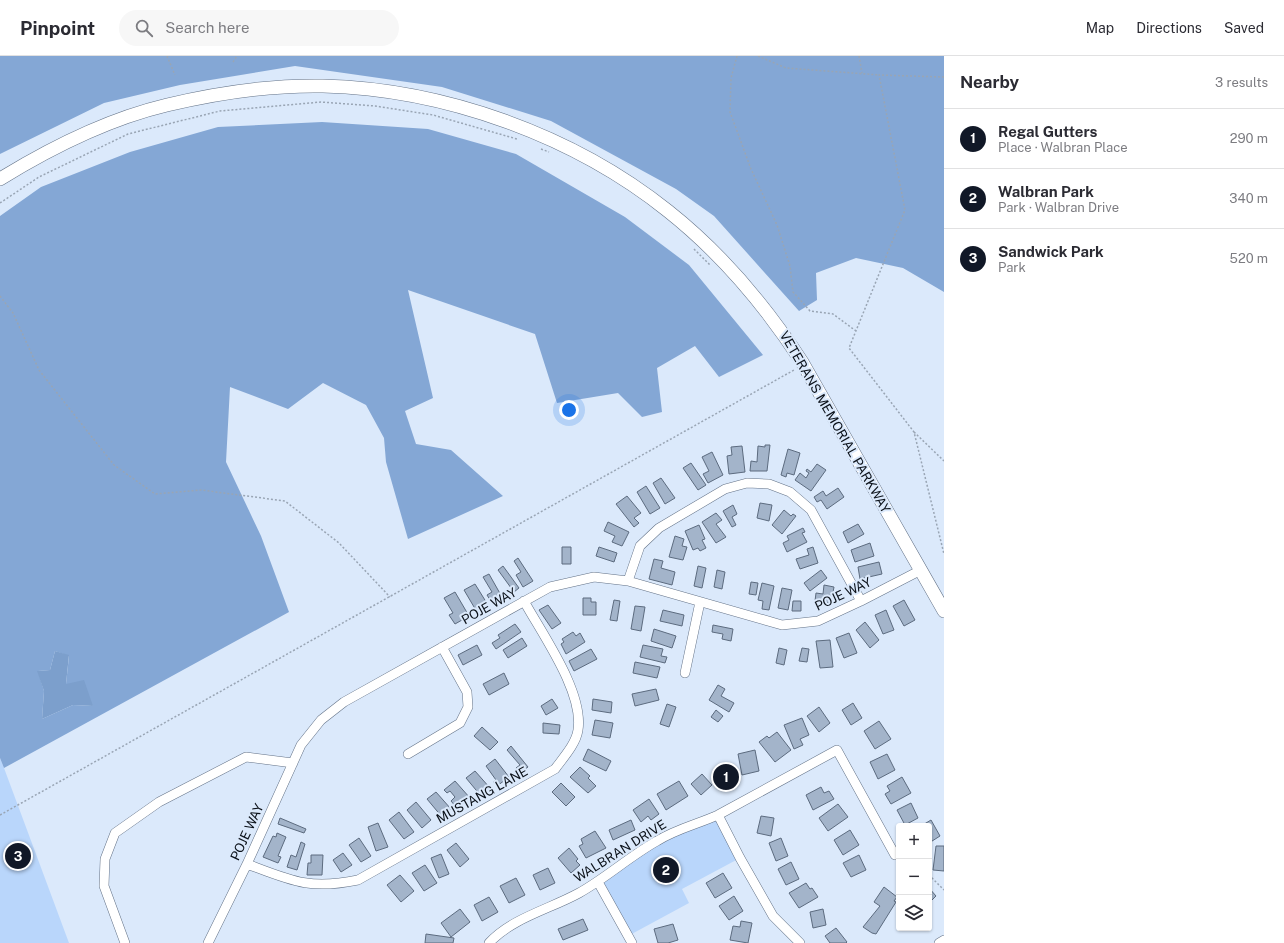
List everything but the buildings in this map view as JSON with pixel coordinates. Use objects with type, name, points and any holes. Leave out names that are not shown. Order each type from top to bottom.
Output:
[{"type":"main road","name":"VETERANS MEMORIAL PARKWAY","points":[[0,179],[52,149],[120,119],[166,105],[217,94],[323,86],[417,98],[472,110],[520,127],[569,148],[626,181],[668,210],[707,245],[744,283],[777,324],[802,362],[944,611]]},
{"type":"street","points":[[628,581],[640,546],[658,528],[725,489],[747,483],[769,484],[790,492],[811,510],[861,601]]},
{"type":"street","name":"POJE WAY","points":[[208,943],[247,864],[301,745],[320,720],[344,702],[550,587],[594,577],[628,581],[782,625],[818,621],[921,570]]},
{"type":"street","name":"MUSTANG LANE","points":[[247,864],[285,879],[312,885],[333,885],[358,880],[555,769],[569,750],[578,730],[578,710],[572,687],[524,601]]},
{"type":"street","points":[[685,673],[700,602]]},
{"type":"street","points":[[408,754],[460,723],[468,707],[467,692],[442,647]]},
{"type":"street","name":"WALBRAN DRIVE","points":[[489,943],[494,937],[522,920],[598,882],[671,832],[718,815],[837,750],[895,855]]},
{"type":"street","points":[[125,943],[104,886],[105,859],[115,833],[158,802],[246,757],[293,763]]},
{"type":"street","points":[[718,815],[740,858],[774,916],[800,943]]},
{"type":"street","points":[[598,882],[632,943]]},
{"type":"street","points":[[939,943],[944,940]]},
{"type":"path","points":[[167,56],[175,74]]},
{"type":"path","points":[[233,62],[237,56]]},
{"type":"path","points":[[737,56],[731,78],[730,112],[751,169],[777,225],[790,266],[793,292],[810,311],[833,314],[856,331]]},
{"type":"path","points":[[758,56],[786,68],[944,77]]},
{"type":"path","points":[[859,56],[862,73]]},
{"type":"path","points":[[878,74],[905,210],[849,348],[914,432],[944,460]]},
{"type":"path","points":[[0,203],[39,177],[128,134],[220,111],[321,102],[375,106],[433,115],[518,139]]},
{"type":"path","points":[[540,148],[554,154]]},
{"type":"path","points":[[692,248],[714,269]]},
{"type":"path","points":[[0,296],[13,313],[39,370],[114,465],[155,494],[201,490],[285,501],[339,543],[390,597]]},
{"type":"path","points":[[0,815],[796,369]]},
{"type":"path","points":[[914,432],[944,554]]},
{"type":"path","points":[[932,878],[944,890]]},
{"type":"shaded area","points":[[0,56],[944,56],[944,292],[903,268],[856,258],[816,273],[817,300],[799,311],[714,216],[676,189],[551,121],[442,87],[295,66],[180,85],[104,103],[0,154]]},
{"type":"shaded area","points":[[322,122],[428,129],[516,154],[625,217],[689,265],[763,355],[719,377],[695,346],[657,368],[662,412],[642,417],[618,393],[557,403],[535,334],[408,290],[433,398],[405,411],[416,444],[451,450],[503,496],[408,539],[386,462],[384,438],[366,405],[323,383],[288,409],[230,387],[226,462],[261,536],[289,612],[4,768],[0,758],[0,216],[41,187],[130,152],[218,127]],"holes":[[[55,651],[69,656],[66,684],[93,706],[73,705],[42,719],[44,691],[38,671],[50,670]]]},
{"type":"shaded area","points":[[55,651],[69,655],[66,684],[84,680],[93,706],[73,705],[42,719],[44,691],[37,671],[50,670]]},
{"type":"shaded area","points":[[0,758],[4,768],[69,943],[0,943]]},
{"type":"shaded area","points":[[718,815],[740,858],[682,889],[689,903],[628,936],[598,882],[655,842]]},
{"type":"place","name":"Regal Gutters","points":[[726,777]]},
{"type":"place","name":"Sandwick Park","points":[[18,856]]},
{"type":"place","name":"Walbran Park","points":[[666,870]]}]
